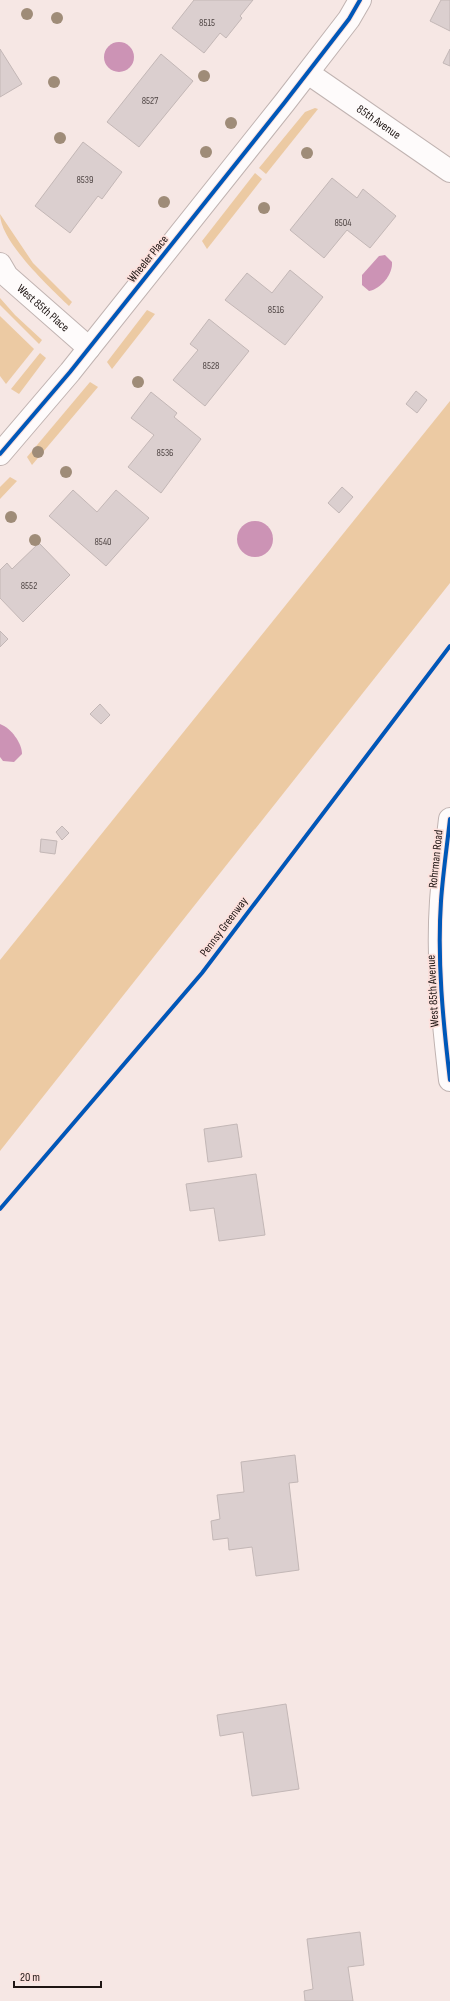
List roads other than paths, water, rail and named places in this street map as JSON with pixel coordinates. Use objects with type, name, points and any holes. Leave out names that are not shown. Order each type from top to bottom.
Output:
[{"type":"street","points":[[308,73],[349,19],[360,0]]},
{"type":"street","name":"85th Avenue","points":[[308,73],[450,171]]},
{"type":"street","name":"Wheeler Place","points":[[0,454],[89,348],[308,73]]},
{"type":"street","name":"West 85th Place","points":[[0,264],[7,276],[89,348]]},
{"type":"street","name":"Rohrman Road","points":[[441,902],[450,819]]},
{"type":"street","name":"West 85th Avenue","points":[[441,902],[440,964],[444,1027],[450,1080]]}]
